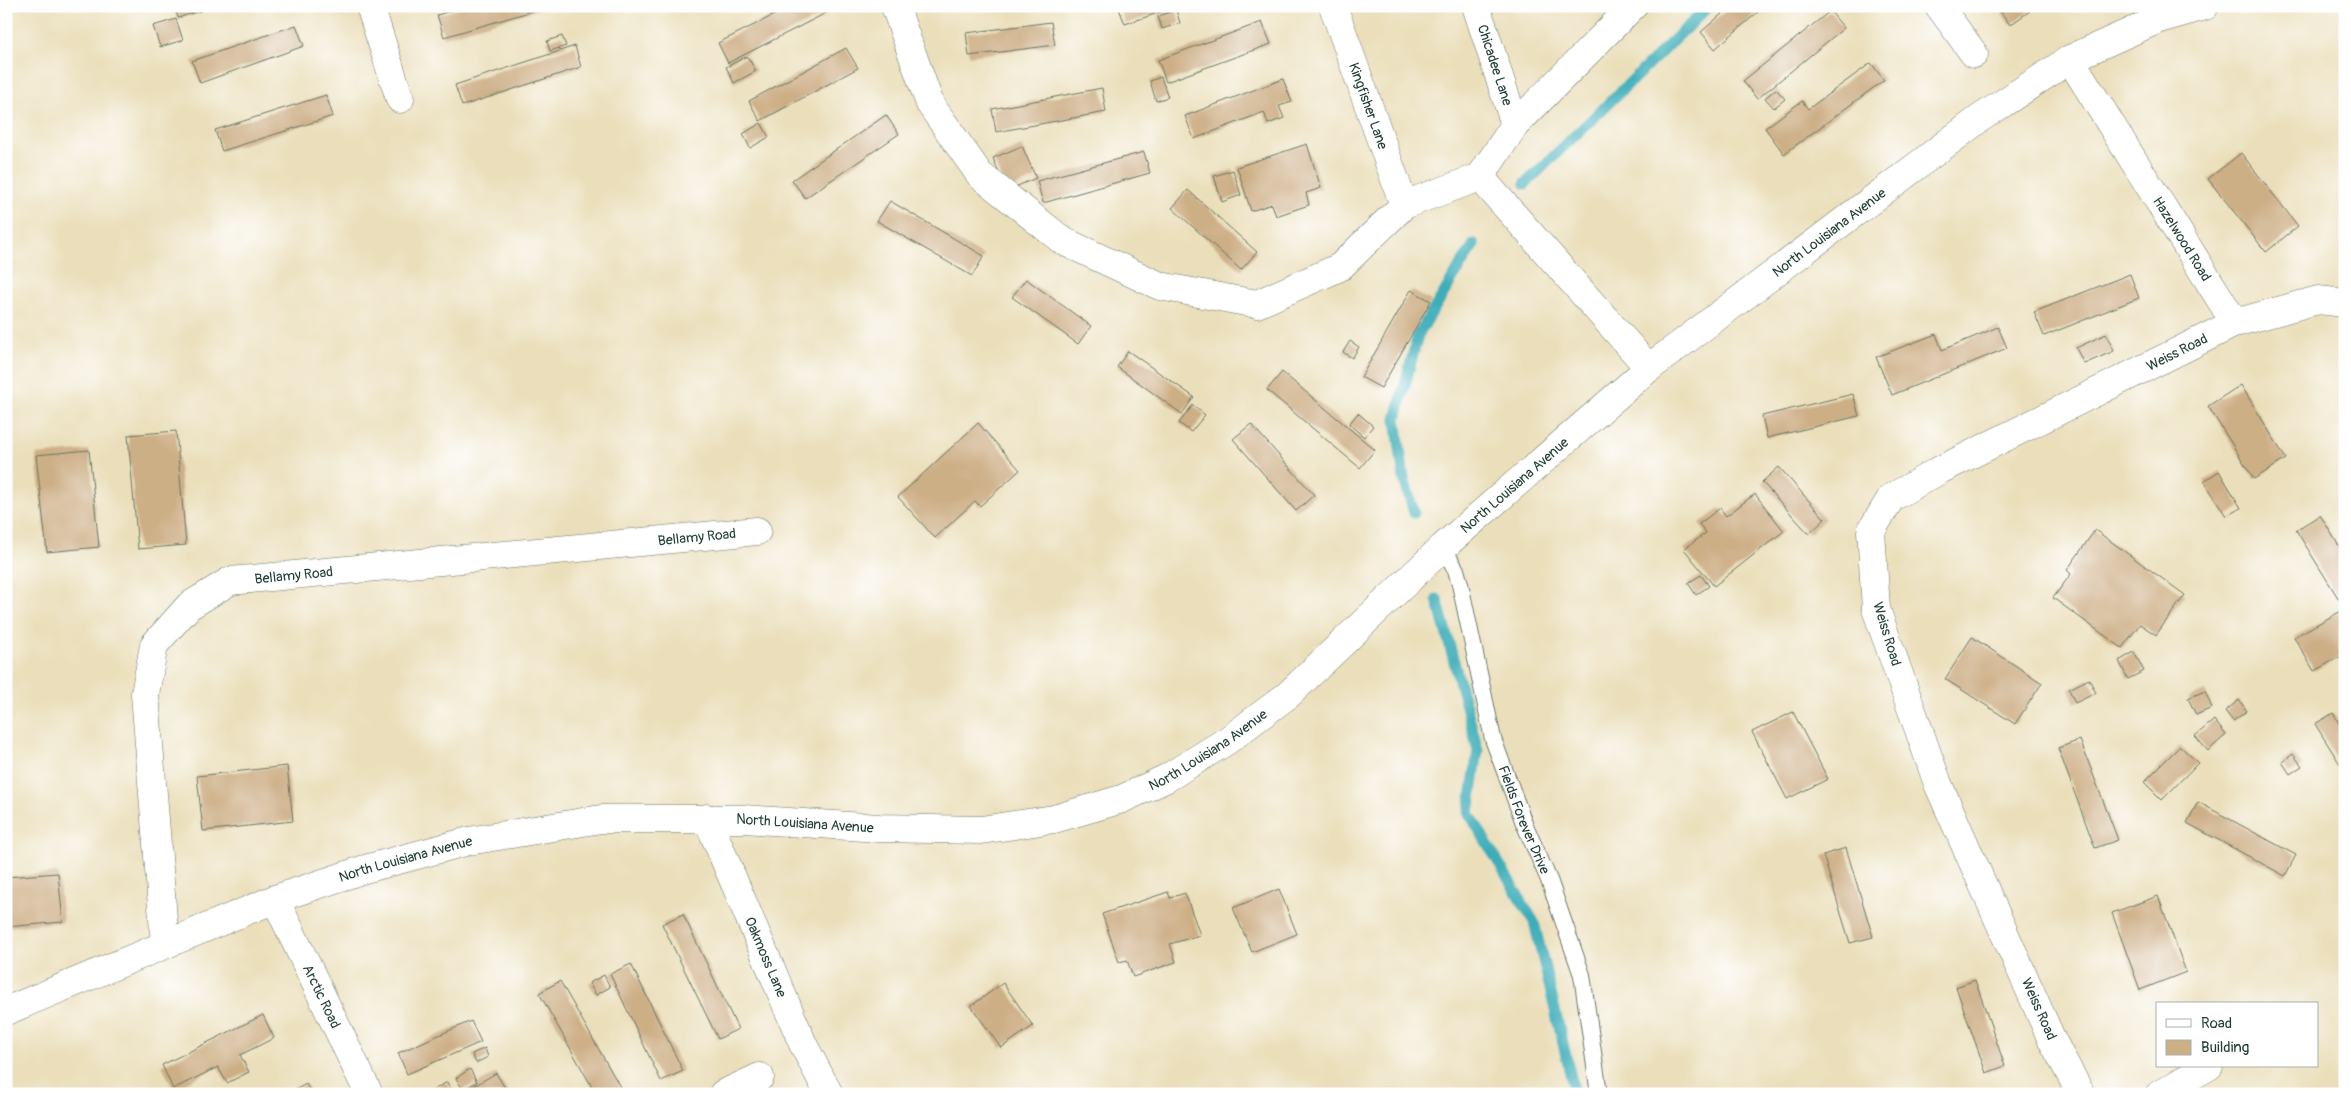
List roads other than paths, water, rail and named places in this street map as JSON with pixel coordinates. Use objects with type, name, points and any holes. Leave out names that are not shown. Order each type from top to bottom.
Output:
[{"type":"street","points":[[370,6],[400,100]]},
{"type":"street","points":[[895,6],[930,104],[980,175],[1063,241],[1160,286],[1257,304],[1340,267],[1404,204],[1480,177],[1516,125],[1633,6]]},
{"type":"street","name":"Kingfisher Lane","points":[[1333,6],[1404,204]]},
{"type":"street","name":"Chicadee Lane","points":[[1476,6],[1516,125]]},
{"type":"street","points":[[1939,6],[1974,54]]},
{"type":"street","name":"North Louisiana Avenue","points":[[6,1011],[275,898],[365,868],[469,841],[601,819],[707,818],[879,828],[981,830],[1054,820],[1122,799],[1167,778],[1228,740],[1288,694],[1443,547],[1649,368],[1979,119],[2070,59],[2160,19],[2205,6]]},
{"type":"street","name":"Hazelwood Road","points":[[2070,59],[2235,323]]},
{"type":"street","points":[[1480,177],[1649,368]]},
{"type":"street","points":[[2235,323],[2318,300],[2345,303]]},
{"type":"street","name":"Weiss Road","points":[[2081,1094],[2052,1040],[1938,784],[1876,609],[1871,531],[1891,498],[1938,471],[2235,323]]},
{"type":"street","name":"Bellamy Road","points":[[165,944],[145,694],[154,645],[189,606],[230,581],[757,531]]},
{"type":"street","name":"Oakmoss Lane","points":[[707,818],[803,1044],[829,1094]]},
{"type":"street","name":"Arctic Road","points":[[275,898],[369,1094]]},
{"type":"street","points":[[2160,1094],[2206,1068]]},
{"type":"street","points":[[724,1094],[760,1077]]},
{"type":"lane","name":"Fields Forever Drive","points":[[1443,547],[1456,570],[1460,584],[1493,739],[1524,823],[1550,880],[1582,974],[1599,1094]]},
{"type":"waterway","points":[[1525,184],[1709,6]]},
{"type":"waterway","points":[[1414,513],[1404,479],[1396,419],[1418,335],[1474,244]]},
{"type":"waterway","points":[[1437,599],[1478,750],[1469,813],[1534,922],[1575,1094]]}]
